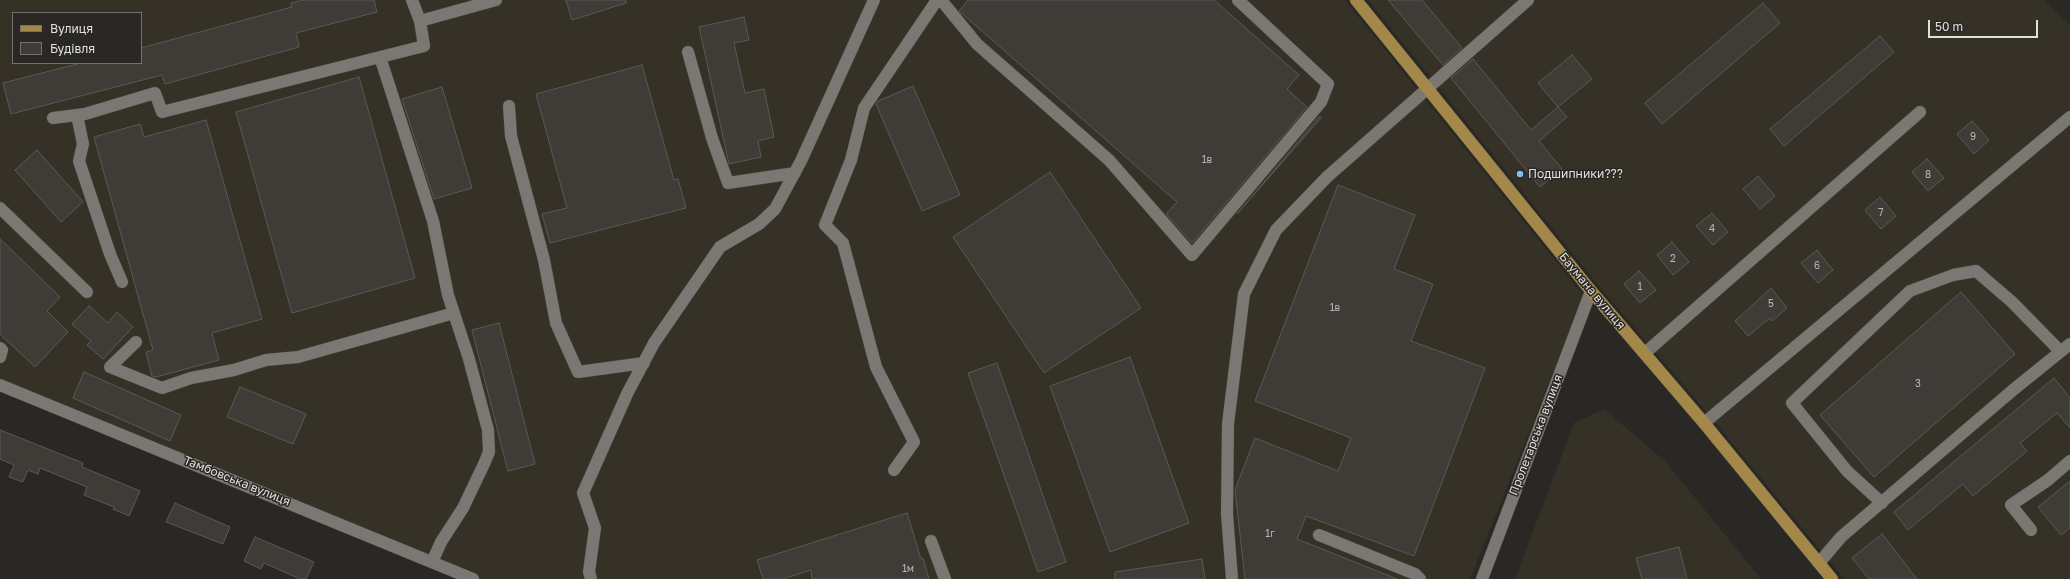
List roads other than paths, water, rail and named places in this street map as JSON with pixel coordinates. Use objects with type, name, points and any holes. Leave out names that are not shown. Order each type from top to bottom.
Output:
[{"type":"main road","name":"Баумана вулиця","points":[[1356,0],[1591,291],[1704,423],[1832,579]]},
{"type":"street","points":[[52,118],[77,115],[155,93],[162,112],[424,46],[420,21],[412,0]]},
{"type":"street","points":[[420,21],[496,0]]},
{"type":"street","points":[[591,579],[589,572],[594,528],[583,493],[644,363],[654,343],[720,247],[759,224],[776,209],[795,173],[874,0]]},
{"type":"street","points":[[894,470],[914,442],[876,367],[843,243],[825,225],[852,160],[864,108],[937,0]]},
{"type":"street","points":[[941,0],[976,44],[1109,160],[1192,255],[1321,102],[1328,84],[1238,0]]},
{"type":"street","points":[[1232,579],[1227,514],[1228,424],[1244,294],[1276,230],[1327,177],[1427,87],[1528,0]]},
{"type":"street","points":[[688,52],[712,138],[728,183],[795,173]]},
{"type":"street","points":[[380,57],[433,221],[448,295],[469,359],[488,430],[489,452],[463,508],[441,542],[432,562]]},
{"type":"street","points":[[509,106],[511,136],[544,260],[556,322],[578,372],[644,363]]},
{"type":"street","points":[[1645,354],[1920,112]]},
{"type":"street","points":[[77,115],[83,144],[79,161],[110,254],[122,282]]},
{"type":"street","points":[[1704,423],[2070,117]]},
{"type":"street","points":[[0,208],[87,292]]},
{"type":"street","points":[[1819,563],[1841,537],[1882,503],[2013,390],[2065,348],[1976,271],[1953,275],[1910,291],[1792,403],[1847,471],[1882,503]]},
{"type":"street","name":"Пролетарська вулиця","points":[[1482,579],[1591,291]]},
{"type":"street","points":[[136,342],[110,367],[162,388],[191,378],[234,370],[266,360],[298,357],[454,313]]},
{"type":"street","points":[[0,348],[2,350],[0,357]]},
{"type":"street","name":"Тамбовська вулиця","points":[[0,385],[473,579]]},
{"type":"street","points":[[2031,530],[2011,505],[2048,480],[2070,461]]},
{"type":"street","points":[[1319,535],[1415,574],[1420,579]]},
{"type":"street","points":[[932,541],[945,579]]},
{"type":"place","name":"Подшипники???","points":[[1520,174]]}]
